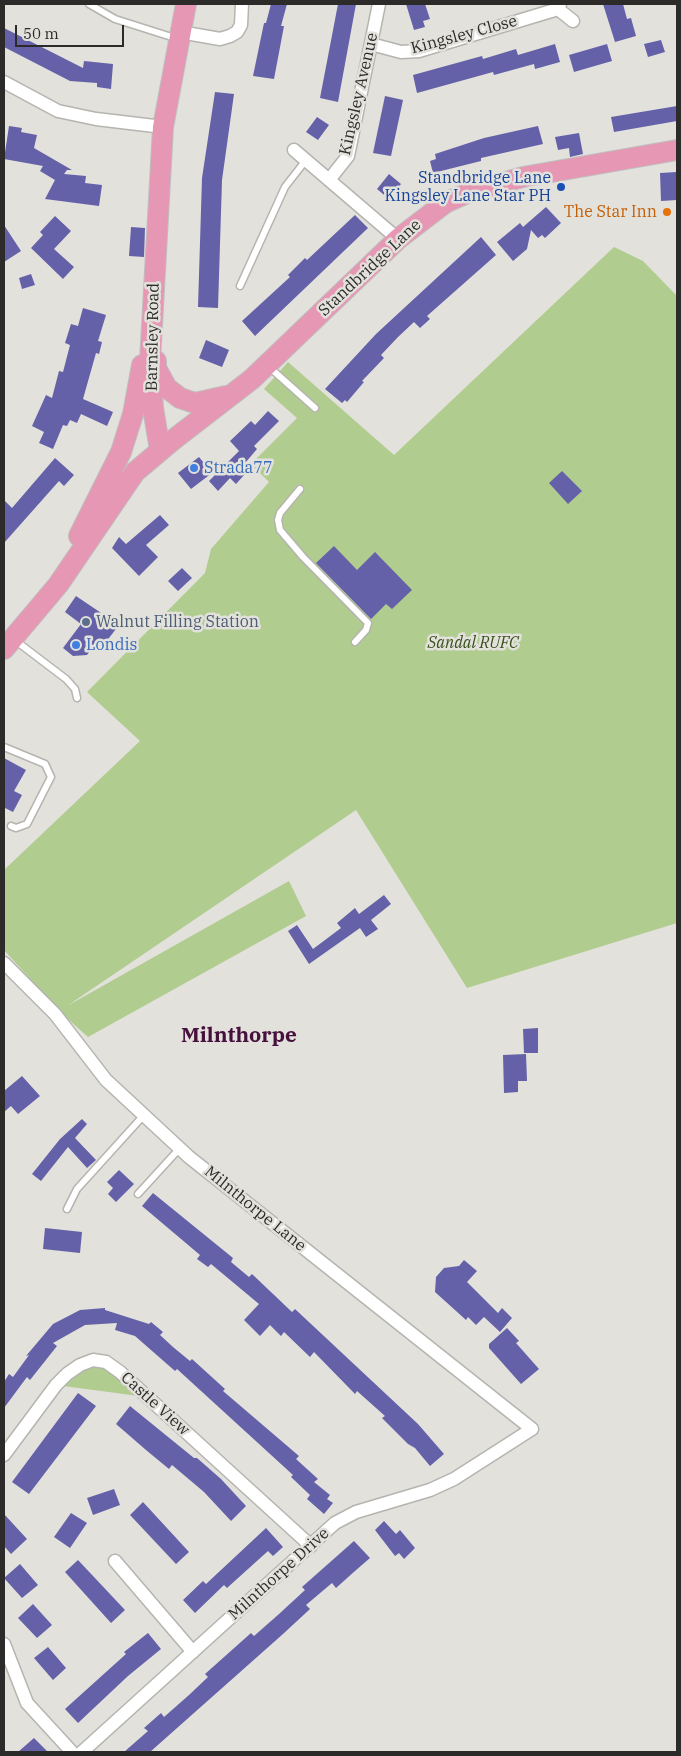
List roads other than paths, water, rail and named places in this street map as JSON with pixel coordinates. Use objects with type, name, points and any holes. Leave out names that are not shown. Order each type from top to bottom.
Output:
[{"type":"main road","name":"Barnsley Road","points":[[160,450],[153,408],[150,361],[162,127],[186,4]]},
{"type":"main road","name":"Standbridge Lane","points":[[160,450],[235,393],[267,365],[398,239],[445,203],[467,192],[524,177],[677,150]]},
{"type":"main road","points":[[152,319],[156,368],[167,388],[180,398],[195,403],[235,393]]},
{"type":"main road","points":[[58,585],[84,525],[120,452],[133,414],[152,319]]},
{"type":"main road","points":[[8,644],[58,585],[135,472],[160,450]]},
{"type":"street","points":[[180,36],[220,39],[230,36],[237,32],[241,25],[242,4]]},
{"type":"street","name":"Kingsley Avenue","points":[[329,180],[348,156],[379,4]]},
{"type":"street","name":"Kingsley Close","points":[[371,44],[401,52],[419,51],[559,6],[572,21]]},
{"type":"street","points":[[4,82],[58,111],[96,119],[162,127]]},
{"type":"street","points":[[294,150],[398,239]]},
{"type":"street","name":"Milnthorpe Lane","points":[[4,962],[55,1014],[106,1080],[180,1148],[532,1430]]},
{"type":"street","name":"Castle View","points":[[4,1455],[56,1385],[67,1374],[80,1365],[93,1360],[106,1362],[120,1372],[311,1546]]},
{"type":"street","name":"Milnthorpe Drive","points":[[82,1752],[335,1523],[356,1512],[430,1490],[454,1479],[532,1430]]},
{"type":"street","points":[[115,1561],[193,1652]]},
{"type":"street","points":[[4,1644],[27,1703],[72,1752]]},
{"type":"lane","points":[[89,4],[115,19],[180,36]]},
{"type":"lane","points":[[240,286],[285,187],[306,160]]},
{"type":"lane","points":[[267,365],[315,408]]},
{"type":"lane","points":[[300,489],[280,513],[278,520],[280,530],[303,557],[368,623],[366,630],[355,642]]},
{"type":"lane","points":[[8,644],[66,680],[75,689],[77,698]]},
{"type":"lane","points":[[4,748],[45,764],[51,777],[26,824],[16,828],[11,826]]},
{"type":"lane","points":[[67,1209],[77,1189],[144,1115]]},
{"type":"lane","points":[[138,1194],[180,1148]]},
{"type":"place","name":"Standbridge Lane Kingsley Lane Star PH","points":[[561,187]]},
{"type":"place","name":"The Star Inn","points":[[667,212]]},
{"type":"place","name":"Strada77","points":[[194,468]]},
{"type":"place","name":"Walnut Filling Station","points":[[86,622]]},
{"type":"place","name":"Londis","points":[[76,645]]},
{"type":"district","name":"Milnthorpe","points":[[239,1036]]},
{"type":"park label","name":"Sandal RUFC","points":[[473,643]]}]
